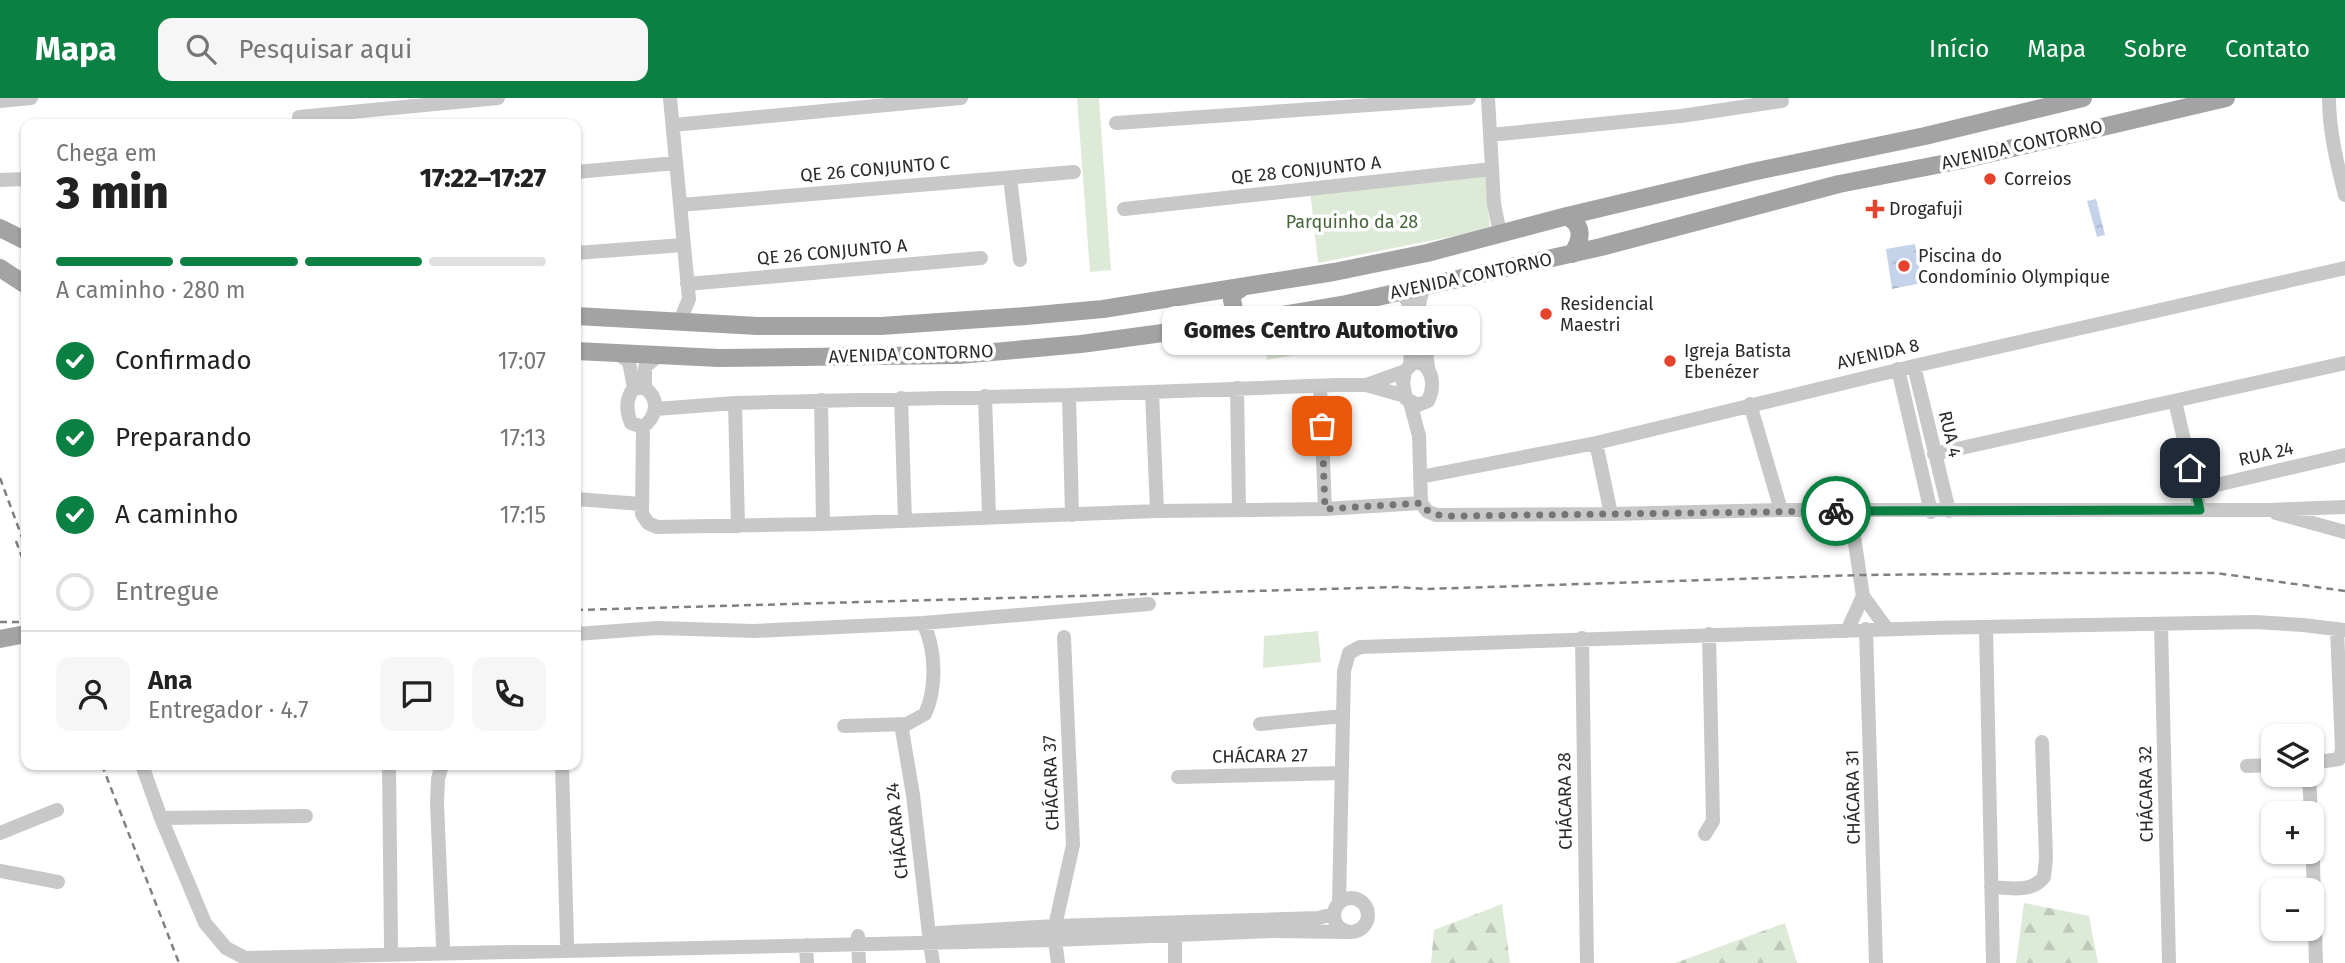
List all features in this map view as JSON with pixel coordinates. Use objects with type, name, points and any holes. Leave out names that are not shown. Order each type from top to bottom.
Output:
[{"type":"main road","name":"AVENIDA CONTORNO","points":[[581,316],[758,326],[881,326],[1051,314],[1243,288],[1361,267],[1567,215],[2083,98]]},
{"type":"main road","name":"AVENIDA CONTORNO","points":[[581,351],[719,358],[959,355],[1081,344],[1237,323],[1346,304],[1572,254],[1839,184],[1962,160],[2226,98]]},
{"type":"main road","points":[[1959,128],[1949,135],[1946,146],[1951,157],[1962,160]]},
{"type":"main road","points":[[1924,136],[1935,148],[1933,158],[1925,167]]},
{"type":"main road","points":[[1567,215],[1580,229],[1579,242],[1572,254]]},
{"type":"main road","points":[[0,228],[21,238]]},
{"type":"main road","points":[[0,268],[21,282]]},
{"type":"main road","points":[[1237,323],[1233,294],[1243,288]]},
{"type":"main road","points":[[719,358],[730,351],[756,346],[759,343],[758,326]]},
{"type":"main road","points":[[0,639],[21,635]]},
{"type":"street","points":[[0,101],[31,98]]},
{"type":"street","points":[[299,117],[498,98]]},
{"type":"street","points":[[670,98],[689,299],[695,311],[709,324]]},
{"type":"street","points":[[673,125],[961,98]]},
{"type":"street","points":[[1116,123],[1469,98]]},
{"type":"street","points":[[1488,98],[1494,204],[1500,233]]},
{"type":"street","points":[[1490,135],[1681,116],[1782,101]]},
{"type":"street","points":[[2326,102],[2345,195]]},
{"type":"street","points":[[581,172],[676,163]]},
{"type":"street","name":"QE 28 CONJUNTO A","points":[[1124,209],[1492,169]]},
{"type":"street","name":"QE 26 CONJUNTO C","points":[[680,205],[1074,172]]},
{"type":"street","points":[[1010,178],[1020,260]]},
{"type":"street","points":[[0,180],[21,179]]},
{"type":"street","points":[[581,253],[683,245]]},
{"type":"street","name":"QE 26 CONJUNTO A","points":[[687,284],[981,258]]},
{"type":"street","name":"AVENIDA 8","points":[[1420,477],[1596,443],[1898,369],[2345,268]]},
{"type":"street","points":[[1424,285],[1419,304],[1432,391],[1419,436],[1420,477],[1421,503],[1432,514],[1448,516],[1781,510],[2268,510],[2345,507]]},
{"type":"street","points":[[1399,291],[1405,295],[1412,315],[1407,399],[1419,436]]},
{"type":"street","points":[[679,323],[689,299]]},
{"type":"street","points":[[617,353],[629,362],[640,388],[653,396],[656,409],[653,417],[643,427],[641,504],[642,514],[648,523],[657,527],[823,524],[1157,511],[1325,509],[1421,503]]},
{"type":"street","points":[[643,427],[631,423],[627,415],[628,397],[640,388],[645,367],[659,355]]},
{"type":"street","points":[[656,409],[735,403],[1366,384],[1418,362],[1428,367]]},
{"type":"street","points":[[1921,466],[1935,458],[2345,363]]},
{"type":"street","name":"RUA 4","points":[[1914,366],[1950,511]]},
{"type":"street","name":"RUA 4","points":[[1898,369],[1931,512]]},
{"type":"street","points":[[1366,384],[1418,405],[1428,401]]},
{"type":"street","points":[[1320,386],[1325,509]]},
{"type":"street","points":[[1237,387],[1239,509]]},
{"type":"street","points":[[1152,392],[1157,511]]},
{"type":"street","points":[[1069,395],[1072,515]]},
{"type":"street","points":[[985,396],[989,516]]},
{"type":"street","points":[[901,398],[905,521]]},
{"type":"street","points":[[821,400],[823,524]]},
{"type":"street","points":[[2175,401],[2200,510]]},
{"type":"street","points":[[735,403],[738,526]]},
{"type":"street","points":[[1750,404],[1781,510]]},
{"type":"street","points":[[1910,421],[1926,417]]},
{"type":"street","points":[[1596,443],[1611,514]]},
{"type":"street","name":"RUA 24","points":[[2195,490],[2345,456]]},
{"type":"street","points":[[581,499],[641,504]]},
{"type":"street","points":[[2268,510],[2345,532]]},
{"type":"street","points":[[1850,511],[1863,596],[1887,629]]},
{"type":"street","points":[[1847,631],[1863,596]]},
{"type":"street","points":[[581,634],[657,628],[754,631],[923,623],[1149,604]]},
{"type":"street","points":[[1347,932],[1340,929],[1335,922],[1341,854],[1345,661],[1349,653],[1360,647],[1866,629],[2272,622],[2341,629],[2342,750],[2339,759],[2324,762]]},
{"type":"street","points":[[844,726],[901,724],[922,717],[928,709],[932,688],[931,647],[923,623]]},
{"type":"street","name":"CHÁCARA 32","points":[[2161,624],[2169,963]]},
{"type":"street","points":[[1986,627],[1993,963]]},
{"type":"street","name":"CHÁCARA 31","points":[[1866,629],[1876,963]]},
{"type":"street","points":[[1704,834],[1713,821],[1709,634]]},
{"type":"street","name":"CHÁCARA 37","points":[[1058,963],[1055,933],[1073,845],[1064,637]]},
{"type":"street","name":"CHÁCARA 28","points":[[1581,638],[1587,963]]},
{"type":"street","points":[[1260,724],[1343,716]]},
{"type":"street","name":"CHÁCARA 24","points":[[901,724],[913,795],[933,963]]},
{"type":"street","points":[[1992,887],[2026,888],[2035,886],[2044,877],[2046,858],[2042,742]]},
{"type":"street","points":[[2247,766],[2261,765]]},
{"type":"street","points":[[144,770],[201,916],[220,941],[246,949],[458,958],[635,956],[718,947],[807,945],[858,940]]},
{"type":"street","points":[[389,770],[397,955]]},
{"type":"street","points":[[441,770],[437,803],[443,945]]},
{"type":"street","points":[[562,770],[567,942]]},
{"type":"street","name":"CHÁCARA 27","points":[[1178,777],[1342,773]]},
{"type":"street","points":[[0,833],[57,810]]},
{"type":"street","points":[[161,818],[306,816]]},
{"type":"street","points":[[1055,933],[1175,934],[1313,930],[1357,932],[1365,926],[1369,917],[1367,908],[1348,878],[1341,854]]},
{"type":"street","points":[[2313,864],[2316,963]]},
{"type":"street","points":[[0,871],[58,882]]},
{"type":"street","points":[[397,955],[443,945],[930,938],[1318,918],[1349,898],[1361,900]]},
{"type":"street","points":[[1175,934],[1175,963]]},
{"type":"street","points":[[858,940],[859,963]]},
{"type":"street","points":[[807,945],[807,963]]},
{"type":"street","points":[[718,947],[718,963]]},
{"type":"green space","points":[[1077,98],[1099,98],[1111,270],[1090,272]]},
{"type":"green space","name":"Parquinho da 28","points":[[1485,174],[1490,229],[1318,263],[1310,191]]},
{"type":"green space","points":[[1302,330],[1304,353],[1267,360],[1264,336]]},
{"type":"green space","points":[[1318,631],[1321,662],[1263,668],[1264,636]]},
{"type":"green space","points":[[2024,903],[2089,916],[2098,963],[2016,963]]},
{"type":"green space","points":[[1502,904],[1510,963],[1431,963],[1434,930]]},
{"type":"green space","points":[[1785,923],[1797,963],[1675,963]]},
{"type":"water","points":[[2096,199],[2105,235],[2097,237],[2087,201]]},
{"type":"water","name":"Piscina do Condomínio Olympique","points":[[1915,244],[1922,283],[1892,289],[1886,249]]},
{"type":"railway","points":[[0,478],[21,535]]},
{"type":"railway","points":[[16,541],[21,554]]},
{"type":"railway","points":[[581,610],[1398,587],[1427,589],[1861,575],[2216,573],[2345,591]]},
{"type":"railway","points":[[0,622],[21,622]]},
{"type":"railway","points":[[104,770],[179,963]]},
{"type":"way so far","points":[[1322,426],[1325,509],[1421,503],[1432,514],[1458,516],[1836,511]]},
{"type":"place","name":"Correios","points":[[1990,179]]},
{"type":"place","name":"Drogafuji","points":[[1875,209]]},
{"type":"place","name":"Piscina do Condomínio Olympique","points":[[1904,266]]},
{"type":"place","name":"Residencial Maestri","points":[[1546,314]]},
{"type":"place","name":"Igreja Batista Ebenézer","points":[[1670,361]]},
{"type":"place","name":"Gomes Centro Automotivo","points":[[1322,426]]},
{"type":"route","points":[[1836,511],[2200,510],[2190,468]]}]
